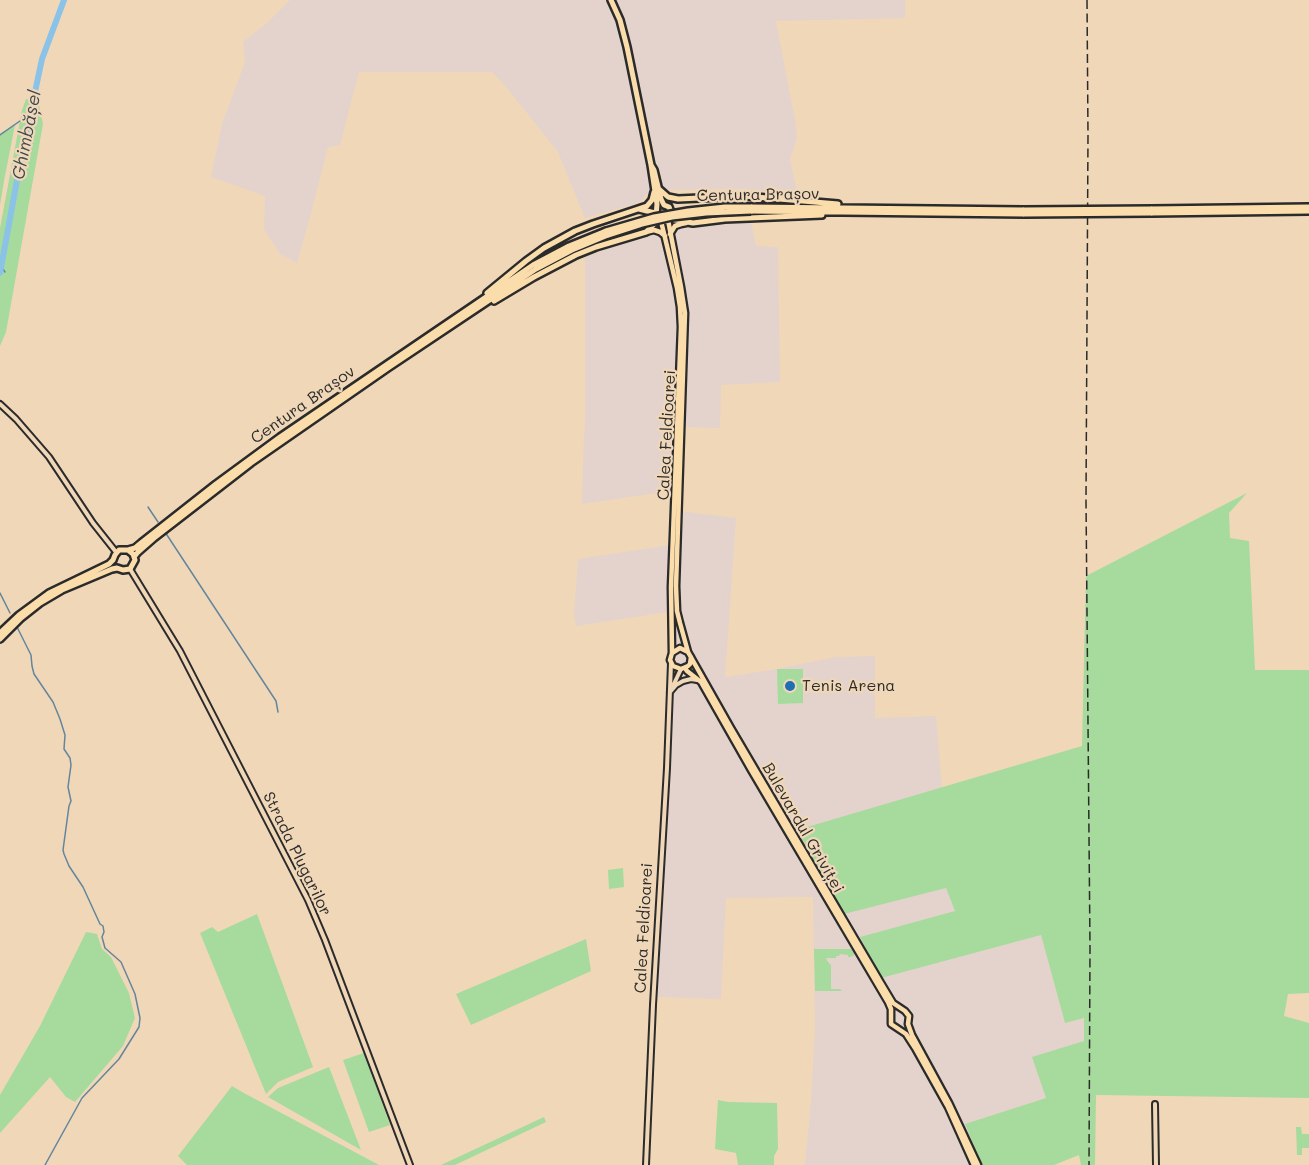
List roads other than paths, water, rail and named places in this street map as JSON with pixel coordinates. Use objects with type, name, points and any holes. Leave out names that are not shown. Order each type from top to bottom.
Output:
[{"type":"highway","points":[[611,0],[623,28],[656,187],[656,211],[660,221]]},
{"type":"highway","points":[[656,187],[674,199],[732,196],[836,204],[851,210]]},
{"type":"highway","points":[[656,187],[672,212],[669,220]]},
{"type":"highway","points":[[458,319],[544,248],[575,231],[646,206],[652,200],[656,187]]},
{"type":"highway","points":[[656,211],[660,206],[667,206],[684,199]]},
{"type":"highway","name":"Centura Brașov","points":[[130,568],[134,564],[134,557],[154,538],[259,457],[533,265],[569,246],[654,217],[725,207],[1024,212],[1309,209]]},
{"type":"highway","points":[[639,209],[656,211]]},
{"type":"highway","points":[[458,319],[576,255],[646,232],[660,221],[693,223],[725,219],[820,215],[851,210]]},
{"type":"highway","name":"Centura Brașov","points":[[116,552],[135,548],[280,437],[458,319]]},
{"type":"highway","points":[[128,550],[134,557]]},
{"type":"highway","points":[[0,633],[42,597],[107,565],[113,560],[116,552]]},
{"type":"highway","points":[[113,560],[117,568]]},
{"type":"highway","points":[[0,639],[21,618],[62,590],[117,568],[123,570],[130,568]]},
{"type":"main road","name":"Calea Feldioarei","points":[[669,220],[668,235],[680,307],[681,327],[671,587],[671,663]]},
{"type":"main road","name":"Calea Feldioarei","points":[[660,221],[668,235],[685,313],[676,586],[677,611],[691,660],[690,664],[683,669]]},
{"type":"main road","points":[[646,232],[654,230],[668,235],[678,225],[693,223]]},
{"type":"main road","points":[[672,653],[680,648],[689,653]]},
{"type":"main road","name":"Bulevardul Griviței","points":[[689,653],[746,762],[880,988],[889,1005],[891,1015]]},
{"type":"main road","points":[[671,663],[675,668],[683,669]]},
{"type":"main road","name":"Bulevardul Griviței","points":[[683,669],[704,682],[893,1003],[902,1010]]},
{"type":"main road","points":[[897,1010],[908,1013],[908,1024],[912,1035],[949,1103],[976,1165],[925,1065],[906,1034],[891,1024],[891,1015],[897,1010]]},
{"type":"main road","points":[[899,1029],[908,1024]]},
{"type":"street","points":[[0,404],[16,418],[49,457],[93,523],[116,552]]},
{"type":"street","name":"Strada Plugarilor","points":[[130,568],[180,651],[308,900],[410,1165]]},
{"type":"street","name":"Calea Feldioarei","points":[[646,1165],[671,663]]},
{"type":"street","name":"Calea Feldioarei","points":[[670,692],[683,669]]},
{"type":"street","points":[[670,692],[683,681],[694,679],[704,682]]},
{"type":"street","points":[[1155,1104],[1156,1165]]},
{"type":"waterway","name":"Ghimbășel","points":[[0,273],[42,59],[64,0]]},
{"type":"waterway","points":[[0,135],[30,114]]},
{"type":"waterway","name":"Ghimbășel","points":[[1,266],[5,272]]},
{"type":"waterway","points":[[148,507],[158,522]]},
{"type":"waterway","points":[[165,532],[276,701],[278,712]]},
{"type":"waterway","points":[[0,593],[10,613]]},
{"type":"waterway","points":[[16,625],[31,655],[34,674],[53,702],[60,719],[65,735],[64,749],[70,758],[68,787],[71,801],[64,854],[103,926],[102,937],[105,948],[121,962],[135,994],[140,1018],[139,1027],[119,1059],[82,1098],[45,1165]]},
{"type":"railway","points":[[1087,0],[1086,500],[1090,948],[1089,1165]]},
{"type":"place","name":"Tenis Arena","points":[[790,686]]}]
